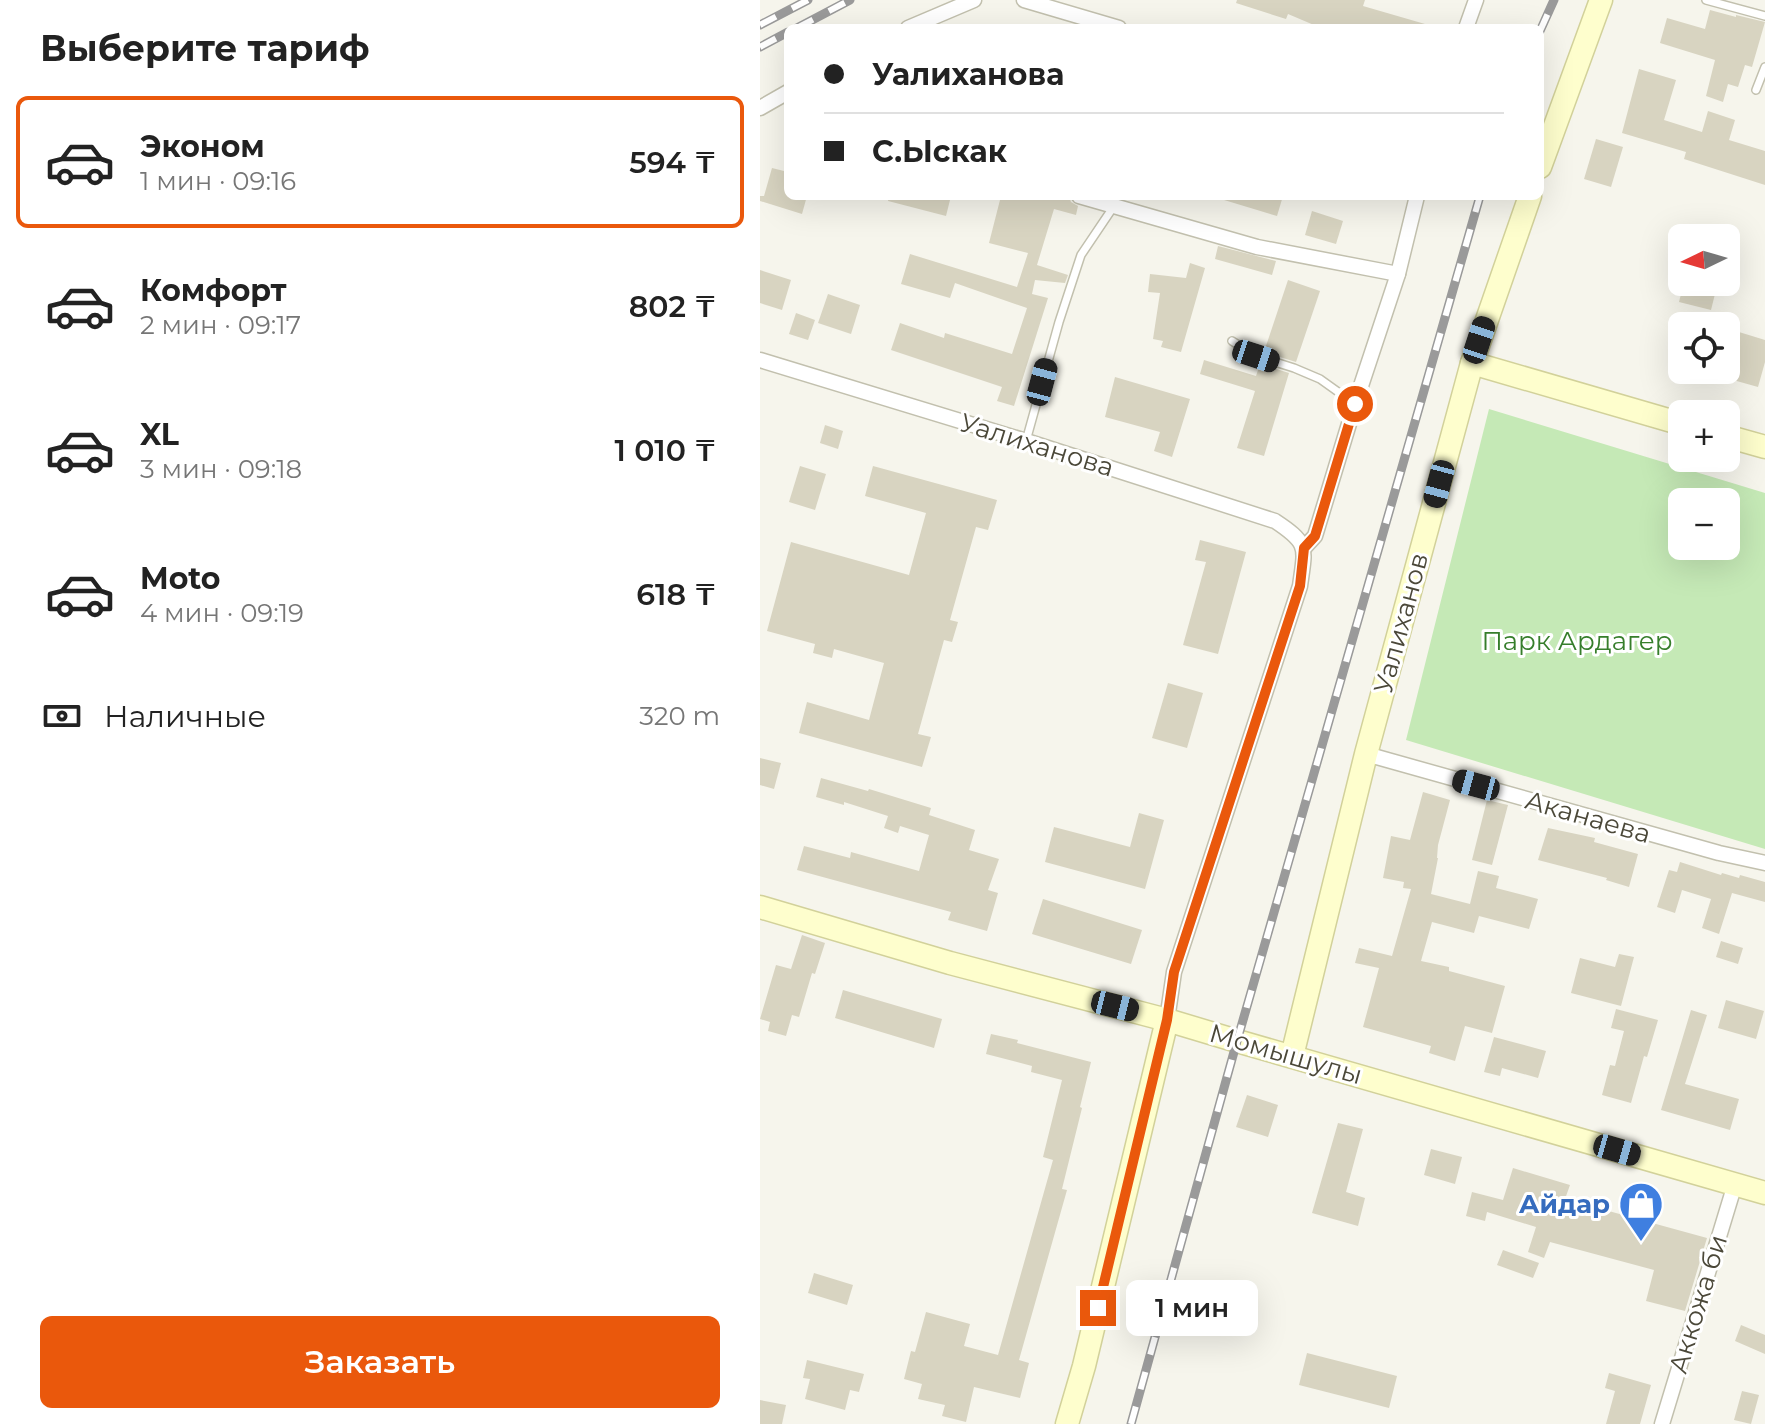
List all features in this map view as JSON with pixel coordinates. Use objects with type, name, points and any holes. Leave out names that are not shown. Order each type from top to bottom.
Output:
[{"type":"street","points":[[917,24],[974,0]]},
{"type":"street","points":[[1024,0],[1105,24]]},
{"type":"street","points":[[1467,24],[1476,0]]},
{"type":"street","points":[[1544,156],[1601,0]]},
{"type":"street","points":[[766,104],[784,94]]},
{"type":"street","points":[[1093,200],[1257,247],[1398,274]]},
{"type":"street","points":[[1067,1424],[1084,1366],[1167,1020],[1174,972],[1300,586],[1304,548],[1315,536],[1398,274],[1416,200]]},
{"type":"street","name":"Уалиханов","points":[[1292,1056],[1366,754],[1472,363],[1529,200]]},
{"type":"street","name":"Уалиханова","points":[[760,360],[1275,521],[1295,534],[1304,548]]},
{"type":"street","points":[[1472,363],[1668,420]]},
{"type":"street","points":[[1740,440],[1765,447]]},
{"type":"street","name":"Аканаева","points":[[1366,754],[1719,853],[1765,863]]},
{"type":"street","name":"Момышулы","points":[[760,907],[950,963],[1167,1020],[1765,1193]]},
{"type":"street","name":"Аккожа би","points":[[1662,1424],[1735,1184]]},
{"type":"lane","points":[[1706,0],[1765,16]]},
{"type":"lane","points":[[1756,90],[1765,67]]},
{"type":"lane","points":[[1026,441],[1081,255],[1114,206]]},
{"type":"lane","points":[[1232,341],[1256,356],[1320,379],[1355,404]]},
{"type":"green space","name":"Парк Ардагер","points":[[1489,409],[1668,463],[1668,472],[1696,472],[1765,493],[1765,849],[1406,740]]},
{"type":"building","points":[[1237,0],[1365,0],[1363,6],[1425,24],[1312,24],[1288,14],[1286,19],[1236,3]]},
{"type":"building","points":[[1710,10],[1765,22],[1752,67],[1745,65],[1738,87],[1728,84],[1723,102],[1706,96],[1715,60],[1660,43],[1667,18],[1705,29]]},
{"type":"building","points":[[1639,69],[1676,80],[1664,120],[1702,132],[1708,111],[1735,120],[1729,140],[1765,151],[1765,185],[1684,159],[1686,152],[1622,133]]},
{"type":"building","points":[[1596,139],[1623,147],[1611,187],[1584,179]]},
{"type":"building","points":[[772,168],[784,171],[784,200],[806,200],[802,214],[760,201],[760,196],[764,196]]},
{"type":"building","points":[[888,200],[950,200],[946,216]]},
{"type":"building","points":[[1000,200],[1070,200],[1078,206],[1076,215],[1054,209],[1037,265],[1068,275],[1065,283],[1035,280],[1032,294],[1048,298],[1014,406],[997,401],[1002,387],[891,350],[900,323],[944,338],[945,333],[1012,354],[1027,308],[955,283],[950,298],[901,284],[910,254],[1017,287],[1028,253],[989,243]]},
{"type":"building","points":[[1224,200],[1282,200],[1277,216]]},
{"type":"building","points":[[1312,211],[1343,221],[1336,244],[1305,235]]},
{"type":"building","points":[[1218,246],[1276,261],[1272,275],[1215,259]]},
{"type":"building","points":[[1190,263],[1205,268],[1181,352],[1161,347],[1163,341],[1153,339],[1160,293],[1148,292],[1150,274],[1186,278]]},
{"type":"building","points":[[760,270],[791,280],[782,310],[760,303]]},
{"type":"building","points":[[1288,280],[1320,291],[1296,362],[1264,352]]},
{"type":"building","points":[[828,294],[860,305],[851,334],[818,323]]},
{"type":"building","points":[[1680,296],[1714,296],[1711,310],[1679,302]]},
{"type":"building","points":[[796,313],[815,320],[808,340],[789,334]]},
{"type":"building","points":[[1740,332],[1765,340],[1765,362],[1758,387],[1740,382]]},
{"type":"building","points":[[1204,360],[1256,376],[1260,364],[1289,373],[1264,456],[1237,448],[1255,391],[1200,374]]},
{"type":"building","points":[[1115,377],[1190,399],[1172,457],[1154,451],[1160,432],[1105,417]]},
{"type":"building","points":[[825,425],[843,431],[838,449],[820,443]]},
{"type":"building","points":[[800,466],[826,474],[815,510],[789,502]]},
{"type":"building","points":[[873,466],[997,500],[988,530],[976,527],[950,620],[958,622],[952,642],[944,640],[918,734],[931,737],[922,767],[799,733],[807,702],[869,720],[884,663],[834,649],[832,658],[813,653],[815,644],[767,631],[791,542],[909,575],[926,513],[865,496]]},
{"type":"building","points":[[1200,540],[1246,552],[1218,654],[1183,645],[1206,562],[1195,560]]},
{"type":"building","points":[[1168,683],[1203,693],[1187,748],[1152,738]]},
{"type":"building","points":[[760,758],[781,763],[774,789],[760,785]]},
{"type":"building","points":[[821,778],[931,808],[929,815],[975,830],[969,850],[999,859],[988,890],[998,893],[987,931],[948,920],[951,912],[797,870],[804,846],[850,858],[851,852],[919,871],[929,835],[900,826],[898,833],[884,828],[888,816],[816,797]]},
{"type":"building","points":[[1423,792],[1450,800],[1438,845],[1431,894],[1470,904],[1478,871],[1499,876],[1496,888],[1538,899],[1529,929],[1479,916],[1474,933],[1432,922],[1421,961],[1505,986],[1492,1033],[1465,1026],[1455,1061],[1429,1053],[1431,1046],[1363,1027],[1379,968],[1355,963],[1359,948],[1392,956],[1411,889],[1403,888],[1404,882],[1383,878],[1391,836],[1410,840]]},
{"type":"building","points":[[1487,800],[1508,805],[1492,865],[1472,860]]},
{"type":"building","points":[[1139,813],[1164,820],[1145,889],[1045,862],[1054,827],[1130,847]]},
{"type":"building","points":[[1548,828],[1595,838],[1594,842],[1638,854],[1629,887],[1538,860]]},
{"type":"building","points":[[1680,862],[1721,875],[1739,878],[1740,875],[1765,882],[1765,902],[1732,893],[1719,934],[1702,928],[1711,899],[1682,890],[1675,913],[1657,907],[1669,870],[1677,872]]},
{"type":"building","points":[[1043,899],[1142,930],[1131,964],[1032,934]]},
{"type":"building","points":[[802,935],[825,943],[799,1017],[792,1015],[786,1036],[768,1031],[770,1022],[760,1019],[776,965],[791,969]]},
{"type":"building","points":[[1721,941],[1743,948],[1738,964],[1716,957]]},
{"type":"building","points":[[1619,954],[1634,957],[1621,1006],[1571,993],[1580,958],[1615,967]]},
{"type":"building","points":[[843,990],[942,1019],[934,1048],[835,1018]]},
{"type":"building","points":[[1726,1000],[1764,1011],[1756,1039],[1718,1028]]},
{"type":"building","points":[[1616,1009],[1658,1020],[1631,1103],[1602,1095],[1610,1065],[1615,1066],[1624,1031],[1611,1028]]},
{"type":"building","points":[[1691,1010],[1707,1015],[1685,1084],[1739,1099],[1730,1130],[1661,1110]]},
{"type":"building","points":[[991,1034],[1091,1062],[1062,1189],[1067,1190],[1019,1360],[1029,1363],[1020,1398],[974,1387],[966,1422],[942,1416],[945,1405],[918,1399],[922,1384],[904,1379],[911,1351],[915,1352],[926,1312],[970,1324],[964,1346],[998,1355],[1053,1160],[1043,1157],[1062,1080],[1031,1072],[1032,1066],[986,1054]]},
{"type":"building","points":[[1494,1037],[1546,1051],[1538,1078],[1502,1068],[1500,1076],[1484,1072]]},
{"type":"building","points":[[1247,1095],[1278,1105],[1268,1137],[1236,1127]]},
{"type":"building","points":[[1338,1123],[1363,1129],[1346,1192],[1365,1198],[1358,1226],[1312,1213]]},
{"type":"building","points":[[1431,1149],[1462,1157],[1455,1184],[1424,1175]]},
{"type":"building","points":[[1513,1168],[1570,1185],[1565,1199],[1707,1238],[1685,1311],[1646,1301],[1654,1270],[1550,1242],[1544,1258],[1528,1252],[1536,1227],[1487,1212],[1485,1221],[1466,1216],[1472,1192],[1503,1200]]},
{"type":"building","points":[[1503,1250],[1539,1263],[1533,1278],[1497,1265]]},
{"type":"building","points":[[814,1273],[853,1285],[847,1305],[808,1293]]},
{"type":"building","points":[[1741,1325],[1765,1335],[1765,1354],[1735,1341]]},
{"type":"building","points":[[1307,1353],[1397,1376],[1389,1408],[1299,1385]]},
{"type":"building","points":[[807,1360],[864,1374],[859,1392],[850,1390],[845,1410],[805,1399],[810,1379],[803,1378]]},
{"type":"building","points":[[1609,1373],[1651,1385],[1640,1424],[1606,1424],[1615,1391],[1605,1388]]},
{"type":"building","points":[[1742,1391],[1759,1395],[1751,1424],[1734,1420]]},
{"type":"building","points":[[760,1400],[786,1405],[782,1424],[760,1424]]},
{"type":"railway","points":[[760,25],[808,0]]},
{"type":"railway","points":[[805,24],[850,0]]},
{"type":"railway","points":[[1543,24],[1554,0]]},
{"type":"railway","points":[[760,47],[784,34]]},
{"type":"railway","points":[[1131,1424],[1237,1041],[1479,200]]},
{"type":"place","name":"Айдар","points":[[1641,1243]]},
{"type":"route","points":[[1098,1308],[1167,1020],[1174,972],[1300,586],[1304,548],[1315,536],[1355,404]]}]
